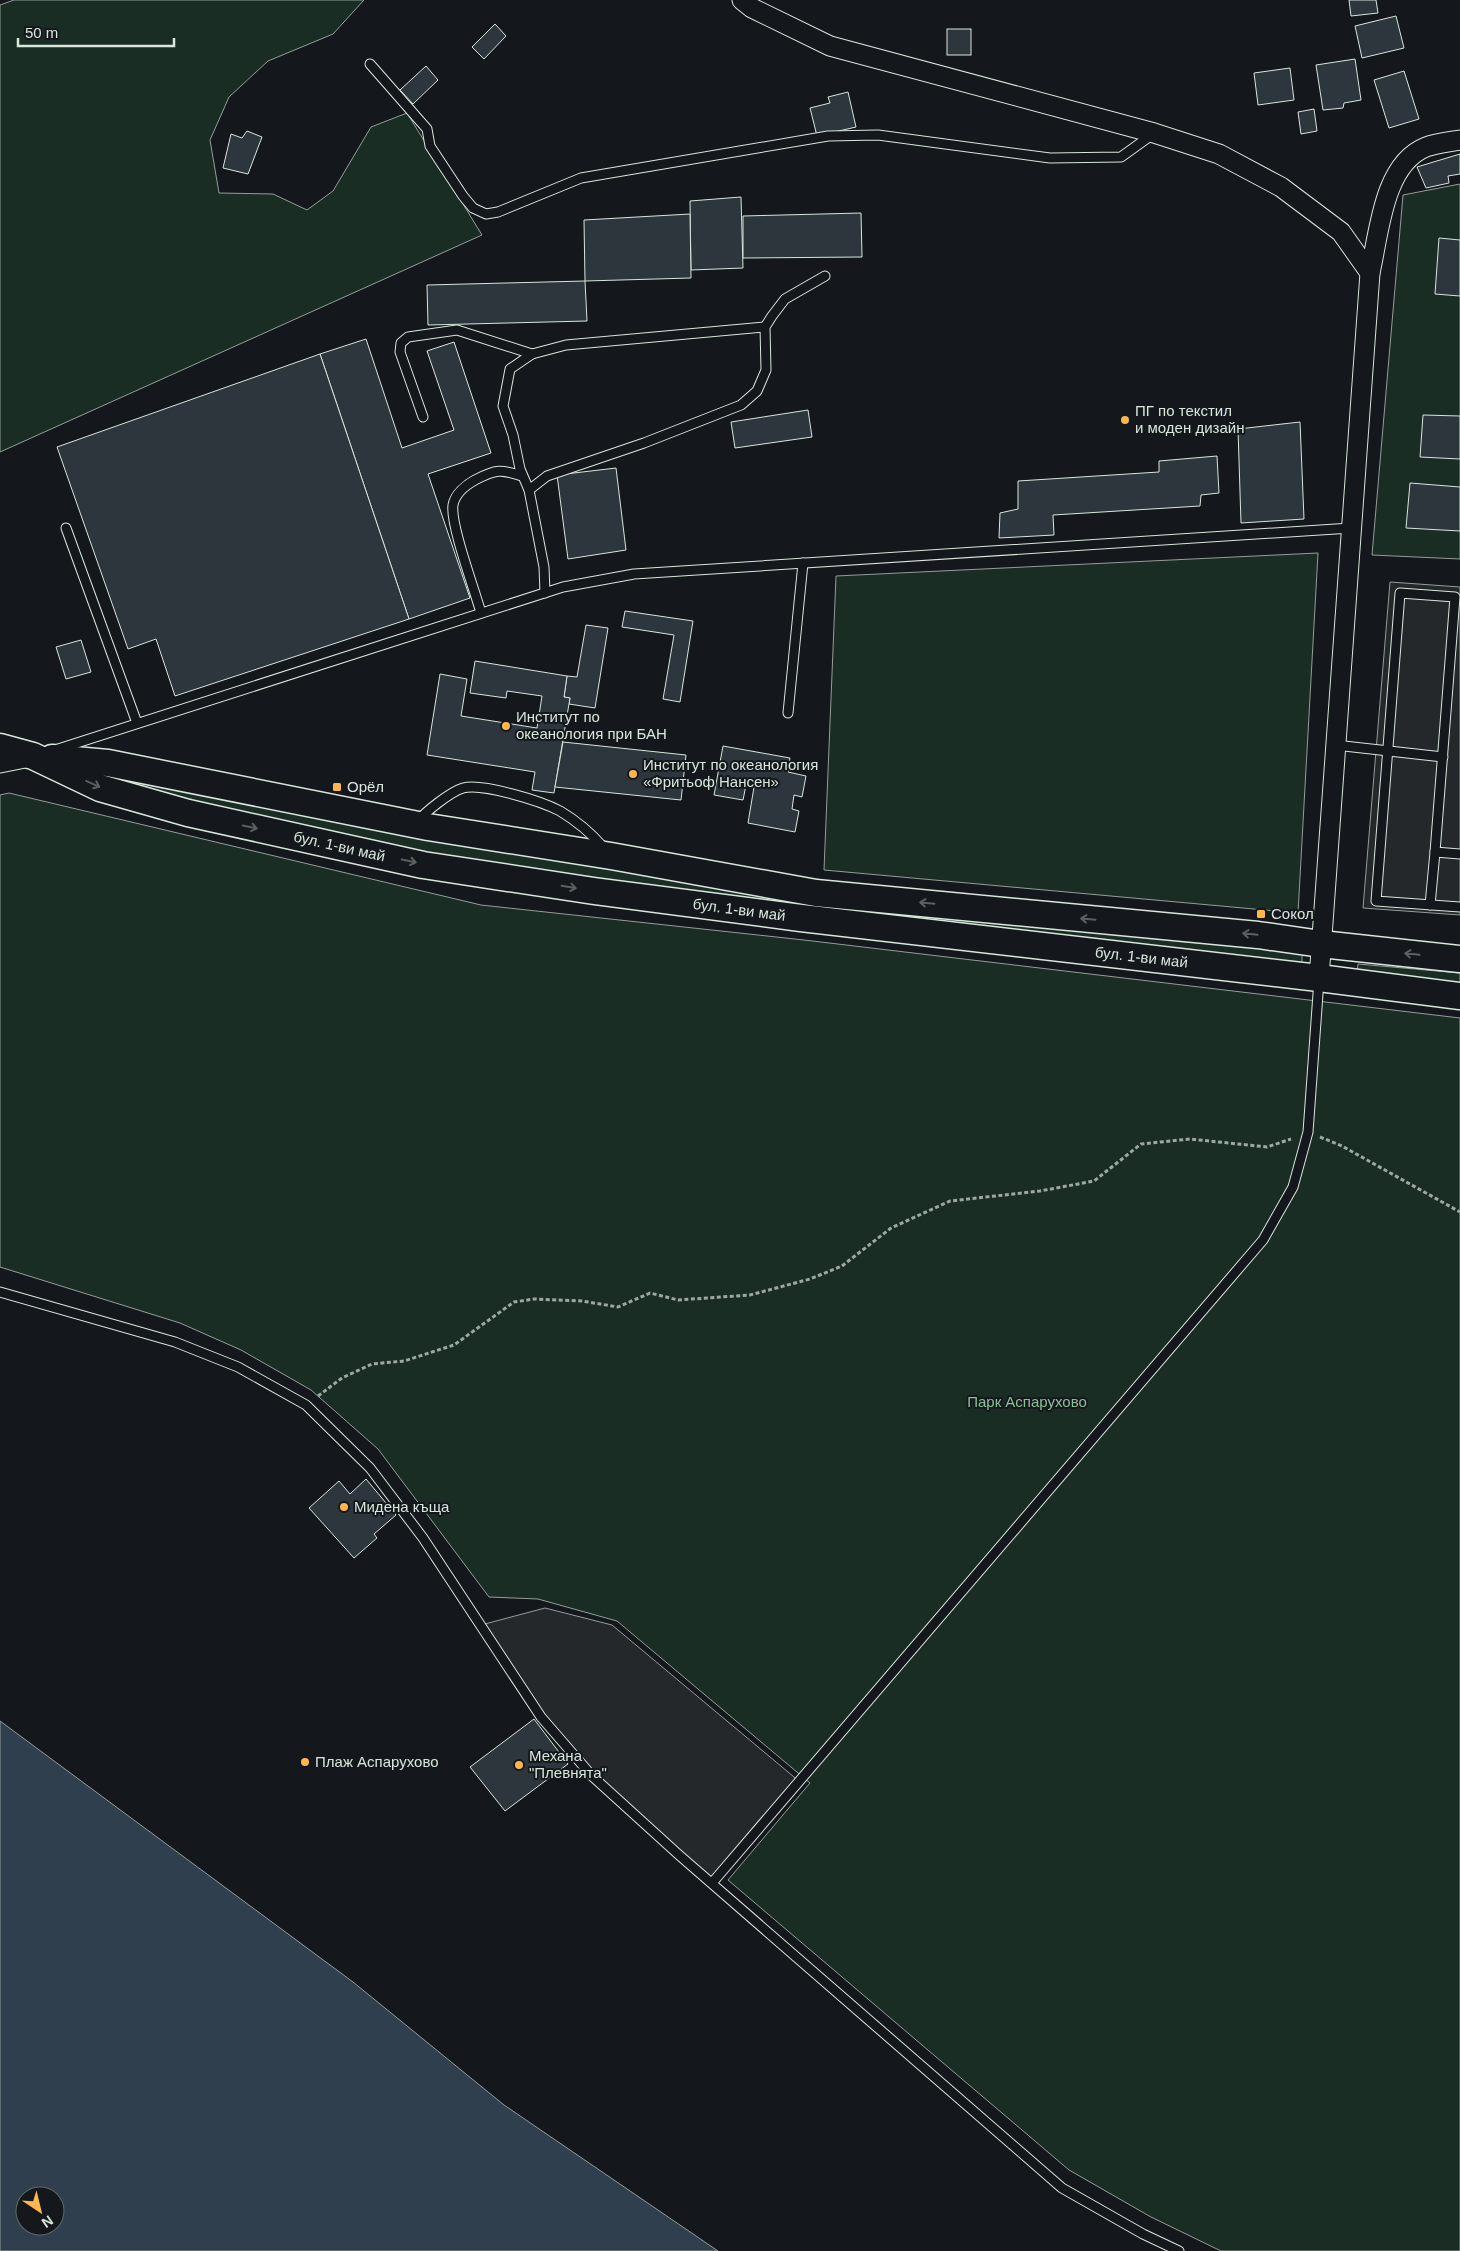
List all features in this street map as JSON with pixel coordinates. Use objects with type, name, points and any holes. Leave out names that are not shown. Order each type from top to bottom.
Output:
[{"type":"main road","name":"бул. 1-ви май","points":[[2,749],[33,756],[108,763],[415,825],[611,856],[816,893],[1248,934],[1460,959]]},
{"type":"main road","name":"бул. 1-ви май","points":[[33,756],[100,788],[188,813],[423,865],[594,891],[802,918],[1460,996]]},
{"type":"street","points":[[742,0],[752,8],[830,46],[1154,133],[1219,154],[1281,187],[1341,232],[1370,273]]},
{"type":"street","points":[[1319,978],[1370,273],[1390,184],[1404,162],[1425,148],[1460,140]]},
{"type":"lane","points":[[370,64],[427,129],[430,146],[463,196],[473,208],[486,214],[498,212],[581,178],[828,136],[878,135],[1050,158],[1068,158],[1121,157],[1154,133]]},
{"type":"lane","points":[[528,490],[547,476],[644,443],[741,405],[757,391],[766,370],[765,327],[785,298],[825,276]]},
{"type":"lane","points":[[545,593],[544,567],[528,490],[522,476],[503,406],[510,370],[532,354],[575,344],[765,327]]},
{"type":"lane","points":[[423,417],[400,352],[401,342],[408,338],[457,330],[532,354]]},
{"type":"lane","points":[[481,613],[456,527],[453,504],[464,486],[479,478],[503,469],[522,476]]},
{"type":"lane","points":[[66,528],[136,723]]},
{"type":"lane","points":[[33,756],[563,587],[634,574],[1351,528]]},
{"type":"lane","points":[[788,713],[803,563]]},
{"type":"lane","points":[[1430,905],[1458,597],[1400,593],[1376,901],[1430,905],[1460,907]]},
{"type":"lane","points":[[1335,745],[1442,757]]},
{"type":"lane","points":[[415,825],[425,811],[462,788],[482,787],[521,797],[559,811],[589,831],[611,856]]},
{"type":"lane","points":[[1435,852],[1460,854]]},
{"type":"lane","points":[[712,1883],[1263,1240],[1293,1187],[1308,1132],[1319,978]]},
{"type":"lane","points":[[0,1292],[175,1342],[238,1367],[306,1404],[370,1468],[394,1499],[423,1538],[541,1717],[592,1776],[1062,2188],[1143,2234],[1179,2251]]},
{"type":"path","points":[[306,1404],[342,1378],[372,1364],[404,1361],[454,1345],[514,1302],[534,1298],[582,1300],[618,1307],[650,1294],[678,1300],[750,1295],[810,1280],[842,1266],[890,1228],[950,1201],[1040,1191],[1094,1181],[1142,1144],[1190,1139],[1267,1146],[1308,1132],[1342,1146],[1460,1212]]},
{"type":"green space","points":[[14,0],[364,0],[333,34],[268,61],[229,97],[210,140],[219,193],[273,194],[307,210],[333,191],[371,127],[407,113],[482,235],[0,452],[0,5]]},
{"type":"green space","points":[[1460,184],[1460,559],[1372,555],[1403,195]]},
{"type":"green space","points":[[1318,553],[1298,913],[824,870],[836,576]]},
{"type":"green space","points":[[108,763],[611,856],[1303,941],[1301,976],[594,891],[100,788]]},
{"type":"green space","name":"Парк Аспарухово","points":[[9,793],[481,905],[804,940],[1460,1018],[1460,2251],[1221,2251],[1151,2217],[1069,2170],[728,1880],[810,1783],[617,1621],[538,1599],[489,1597],[378,1449],[311,1390],[241,1350],[180,1323],[0,1267],[0,795]]},
{"type":"green space","points":[[1358,964],[1460,973],[1460,986],[1357,973]]},
{"type":"shaded area","points":[[1390,582],[1460,587],[1460,915],[1363,908]]},
{"type":"shaded area","points":[[545,1608],[612,1625],[800,1782],[712,1883],[592,1776],[541,1717],[481,1625]]},
{"type":"water","points":[[0,1721],[353,1982],[504,2105],[718,2251],[0,2251]]},
{"type":"building","points":[[1349,0],[1376,0],[1378,13],[1351,16]]},
{"type":"building","points":[[1396,16],[1404,48],[1362,58],[1355,26]]},
{"type":"building","points":[[495,24],[506,36],[484,59],[472,47]]},
{"type":"building","points":[[947,29],[971,29],[971,55],[947,55]]},
{"type":"building","points":[[1355,59],[1361,100],[1344,103],[1343,108],[1323,110],[1316,65]]},
{"type":"building","points":[[426,66],[438,80],[413,104],[400,90]]},
{"type":"building","points":[[1290,68],[1294,100],[1258,105],[1254,73]]},
{"type":"building","points":[[1404,71],[1419,119],[1389,128],[1374,80]]},
{"type":"building","points":[[848,92],[856,127],[817,136],[810,108],[830,103],[828,97]]},
{"type":"building","points":[[1314,109],[1317,131],[1301,134],[1298,112]]},
{"type":"building","points":[[247,131],[262,137],[248,174],[223,168],[231,134],[242,138]]},
{"type":"building","points":[[1460,154],[1460,174],[1448,176],[1449,183],[1426,188],[1417,167]]},
{"type":"building","points":[[741,197],[743,268],[691,270],[690,201]]},
{"type":"building","points":[[861,213],[862,257],[743,258],[743,216]]},
{"type":"building","points":[[690,214],[691,278],[585,281],[584,220]]},
{"type":"building","points":[[1439,238],[1460,240],[1460,296],[1435,294]]},
{"type":"building","points":[[585,281],[587,321],[428,325],[427,285]]},
{"type":"building","points":[[366,339],[402,448],[454,430],[427,351],[454,342],[491,453],[428,474],[470,598],[409,619],[320,354]]},
{"type":"building","points":[[320,354],[409,619],[175,696],[156,639],[128,649],[57,447]]},
{"type":"building","points":[[808,410],[812,437],[735,448],[731,422]]},
{"type":"building","points":[[1423,415],[1460,416],[1460,459],[1420,457]]},
{"type":"building","points":[[1300,422],[1304,519],[1241,523],[1238,429]]},
{"type":"building","points":[[1217,456],[1219,493],[1201,495],[1200,506],[1053,515],[1054,535],[999,538],[1000,513],[1018,509],[1018,481],[1159,472],[1159,461]]},
{"type":"building","points":[[616,468],[626,550],[568,559],[557,475]]},
{"type":"building","points":[[1410,483],[1460,487],[1460,531],[1406,528]]},
{"type":"building","points":[[625,611],[693,621],[680,702],[663,699],[674,635],[622,627]]},
{"type":"building","points":[[586,625],[608,628],[595,708],[569,704],[570,698],[564,697],[567,676],[577,677]]},
{"type":"building","points":[[81,640],[91,672],[66,679],[56,647]]},
{"type":"building","points":[[475,661],[567,676],[564,697],[570,698],[554,793],[532,790],[535,772],[427,755],[440,674],[467,679],[461,716],[537,728],[542,696],[507,691],[506,698],[470,693]]},
{"type":"building","points":[[563,742],[686,755],[681,800],[555,787]]},
{"type":"building","points":[[723,746],[790,758],[788,772],[806,776],[802,797],[794,795],[792,809],[799,811],[795,832],[748,823],[755,781],[747,780],[743,800],[714,795]]},
{"type":"building","points":[[366,1479],[396,1515],[374,1534],[377,1538],[354,1558],[309,1508],[339,1481],[350,1494]]},
{"type":"building","name":"Механа \"Плевнята\"","points":[[534,1719],[568,1764],[505,1811],[470,1767]]},
{"type":"place","name":"ПГ по текстил и моден дизайн","points":[[1125,420]]},
{"type":"place","name":"Институт по океанология при БАН","points":[[506,726]]},
{"type":"place","name":"Институт по океанология «Фритьоф Нансен»","points":[[633,774]]},
{"type":"place","name":"Орёл","points":[[337,787]]},
{"type":"place","name":"Сокол","points":[[1261,914]]},
{"type":"place","name":"Мидена къща","points":[[344,1507]]},
{"type":"place","name":"Плаж Аспарухово","points":[[305,1762]]},
{"type":"place","name":"Механа \"Плевнята\"","points":[[519,1765]]}]
